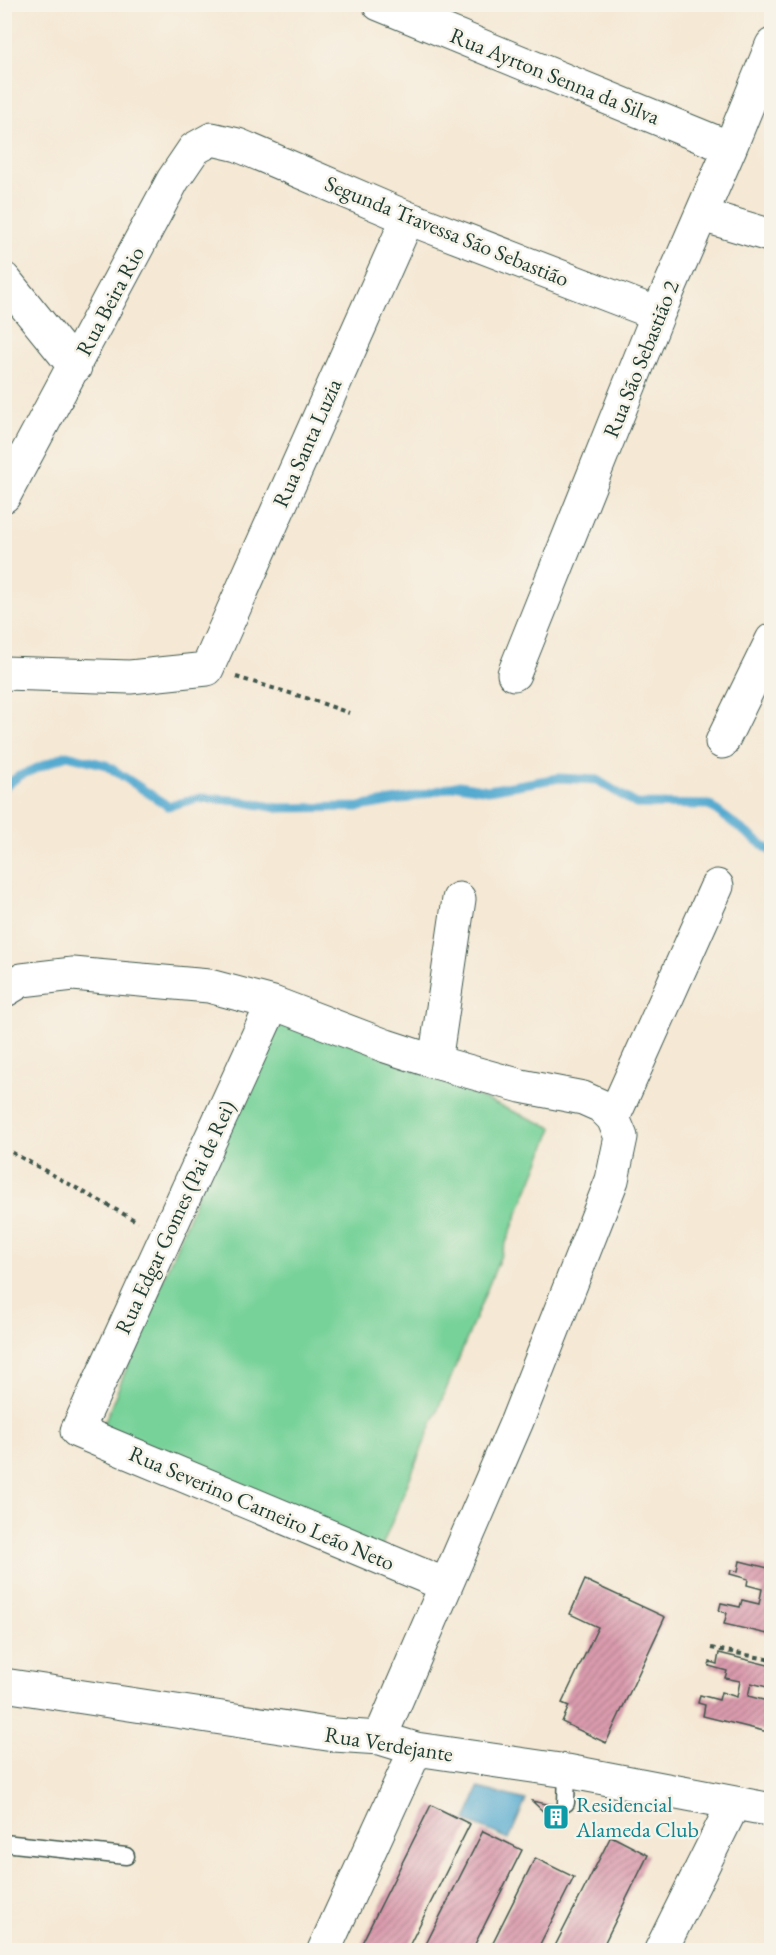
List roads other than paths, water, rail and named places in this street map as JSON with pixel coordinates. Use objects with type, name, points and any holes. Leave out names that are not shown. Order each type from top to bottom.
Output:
[{"type":"street","name":"Rua Ayrton Senna da Silva","points":[[380,4],[730,148]]},
{"type":"street","name":"Rua São Sebastião 2","points":[[514,674],[658,314],[702,215],[771,45]]},
{"type":"street","name":"Rua Beira Rio","points":[[4,496],[173,180],[194,150],[212,139],[238,145]]},
{"type":"street","name":"Segunda Travessa São Sebastião","points":[[238,145],[408,218],[658,314]]},
{"type":"street","points":[[702,215],[771,236]]},
{"type":"street","name":"Rua Santa Luzia","points":[[4,672],[130,677],[207,669],[408,218]]},
{"type":"street","points":[[4,279],[75,367]]},
{"type":"street","points":[[722,742],[771,640]]},
{"type":"street","points":[[613,1118],[717,886]]},
{"type":"street","points":[[435,1062],[459,899]]},
{"type":"street","points":[[4,991],[22,980],[73,974],[209,986],[273,1003],[435,1062],[521,1086],[583,1098],[601,1106],[613,1118],[621,1137],[612,1180],[517,1421],[380,1738]]},
{"type":"street","name":"Rua Edgar Gomes (Pai de Rei)","points":[[77,1431],[273,1003]]},
{"type":"street","name":"Rua Severino Carneiro Leão Neto","points":[[77,1431],[446,1585]]},
{"type":"street","name":"Rua Verdejante","points":[[4,1685],[334,1735],[380,1738],[567,1787],[734,1803],[771,1810]]},
{"type":"street","points":[[324,1950],[416,1749]]},
{"type":"street","points":[[661,1950],[734,1803]]},
{"type":"lane","points":[[4,1843],[126,1856]]},
{"type":"water","points":[[478,1788],[526,1800],[509,1839],[467,1821]]},
{"type":"waterway","points":[[4,787],[19,776],[67,755],[106,765],[168,806],[199,798],[233,800],[278,808],[359,807],[409,798],[459,785],[488,790],[559,778],[597,780],[636,804],[709,805],[772,852]]},
{"type":"place","name":"Residencial Alameda Club","points":[[556,1817]]}]
